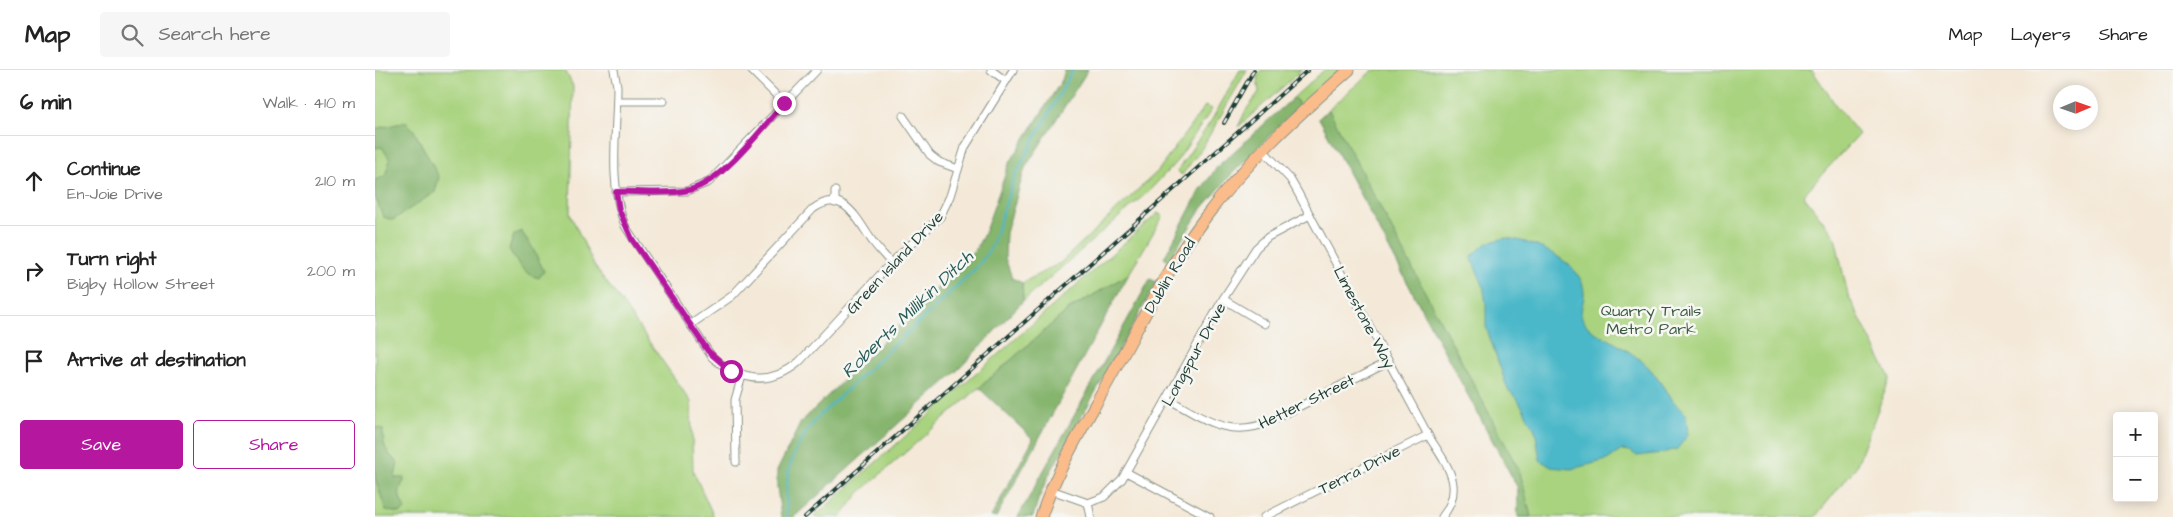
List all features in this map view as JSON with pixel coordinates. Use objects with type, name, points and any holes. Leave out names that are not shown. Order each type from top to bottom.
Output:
[{"type":"main road","name":"Dublin Road","points":[[1041,517],[1061,467],[1190,239],[1228,187],[1263,150],[1349,70]]},
{"type":"street","points":[[614,70],[617,86],[616,192],[619,210],[632,239],[712,357],[731,371],[742,376],[735,400],[736,462]]},
{"type":"street","points":[[751,70],[784,103]]},
{"type":"street","points":[[616,192],[687,191],[709,182],[733,160],[784,103],[817,70]]},
{"type":"street","points":[[991,70],[1007,80]]},
{"type":"street","name":"Green Island Drive","points":[[742,376],[763,378],[783,373],[791,368],[815,347],[891,263],[940,217],[950,196],[971,136],[1013,70]]},
{"type":"street","points":[[617,101],[664,101]]},
{"type":"street","points":[[903,116],[931,155],[939,162],[958,169]]},
{"type":"street","name":"Limestone Way","points":[[1263,150],[1290,179],[1428,435],[1449,469],[1455,492],[1451,506],[1443,517]]},
{"type":"street","points":[[835,192],[835,203]]},
{"type":"street","points":[[690,325],[732,296],[813,209],[825,203],[835,203],[850,209],[859,218],[873,242],[891,263]]},
{"type":"street","name":"Longspur Drive","points":[[1088,503],[1104,498],[1115,488],[1126,472],[1223,299],[1252,255],[1263,241],[1279,230],[1309,215]]},
{"type":"street","points":[[1223,299],[1265,324]]},
{"type":"street","name":"Hetter Street","points":[[1168,399],[1215,424],[1231,428],[1248,428],[1269,422],[1389,361]]},
{"type":"street","name":"Terra Drive","points":[[1264,517],[1428,435]]},
{"type":"street","points":[[1126,472],[1210,517]]},
{"type":"street","points":[[1051,490],[1088,503],[1091,517]]},
{"type":"green space","points":[[375,70],[565,70],[573,86],[570,214],[595,267],[691,402],[693,471],[714,517],[375,517]]},
{"type":"green space","points":[[1065,70],[1088,70],[1025,168],[1006,233],[1005,258],[1012,278],[1022,283],[1023,301],[957,371],[794,517],[781,517],[777,471],[801,422],[974,252],[984,234],[1009,164],[1062,80]]},
{"type":"green space","points":[[1240,70],[1247,70],[1202,148],[1182,175],[1177,171],[1211,121]]},
{"type":"green space","points":[[1261,70],[1302,70],[1238,127],[1246,110],[1259,92],[1257,77]]},
{"type":"green space","points":[[1324,70],[1340,70],[1299,106],[1293,98]]},
{"type":"green space","name":"Quarry Trails Metro Park","points":[[1373,70],[1812,70],[1837,107],[1859,134],[1803,195],[1835,237],[1848,295],[1890,378],[1856,467],[1815,517],[1518,517],[1518,488],[1319,118]]},
{"type":"green space","points":[[1293,98],[1299,106],[1230,176],[1200,211],[1168,261],[1164,258],[1199,192],[1218,166]]},
{"type":"green space","points":[[1205,106],[1212,109],[1177,161],[1149,191],[1023,301],[1022,283],[1060,263],[1158,171]]},
{"type":"green space","points":[[1329,110],[1520,472],[1531,517],[1518,517],[1518,488],[1319,118]]},
{"type":"green space","points":[[406,122],[413,129],[439,177],[435,192],[393,220],[383,217],[375,196],[375,180],[385,176],[390,160],[382,147],[375,148],[375,129]]},
{"type":"green space","points":[[1158,213],[1163,216],[1129,274],[1068,310],[859,493],[841,517],[814,517]]},
{"type":"green space","points":[[521,231],[532,247],[544,271],[539,278],[525,271],[509,249],[514,235]]},
{"type":"green space","points":[[1129,274],[996,517],[991,517],[1033,439],[979,388],[1068,310]]},
{"type":"green space","points":[[1150,279],[1157,282],[1050,473],[1033,517],[1018,517]]},
{"type":"green space","points":[[375,427],[383,429],[383,439],[386,448],[390,455],[398,462],[395,478],[404,478],[400,488],[400,495],[405,509],[401,513],[386,511],[375,477]]},
{"type":"water","points":[[1505,238],[1542,248],[1555,255],[1576,272],[1582,282],[1584,294],[1581,316],[1587,326],[1637,357],[1647,366],[1676,405],[1686,415],[1688,435],[1677,449],[1637,456],[1630,451],[1622,450],[1607,460],[1571,469],[1551,467],[1540,460],[1535,430],[1517,398],[1508,390],[1486,327],[1486,304],[1483,285],[1472,260],[1473,254],[1487,243]]},
{"type":"waterway","name":"Roberts Millikin Ditch","points":[[787,517],[786,488],[790,465],[807,431],[816,419],[978,266],[992,246],[1015,175],[1073,70]]},
{"type":"railway","points":[[1224,123],[1254,70]]},
{"type":"railway","points":[[805,517],[1308,70]]},
{"type":"route","points":[[731,371],[712,357],[632,239],[619,210],[616,192],[676,192],[698,188],[717,176],[784,103]]}]
